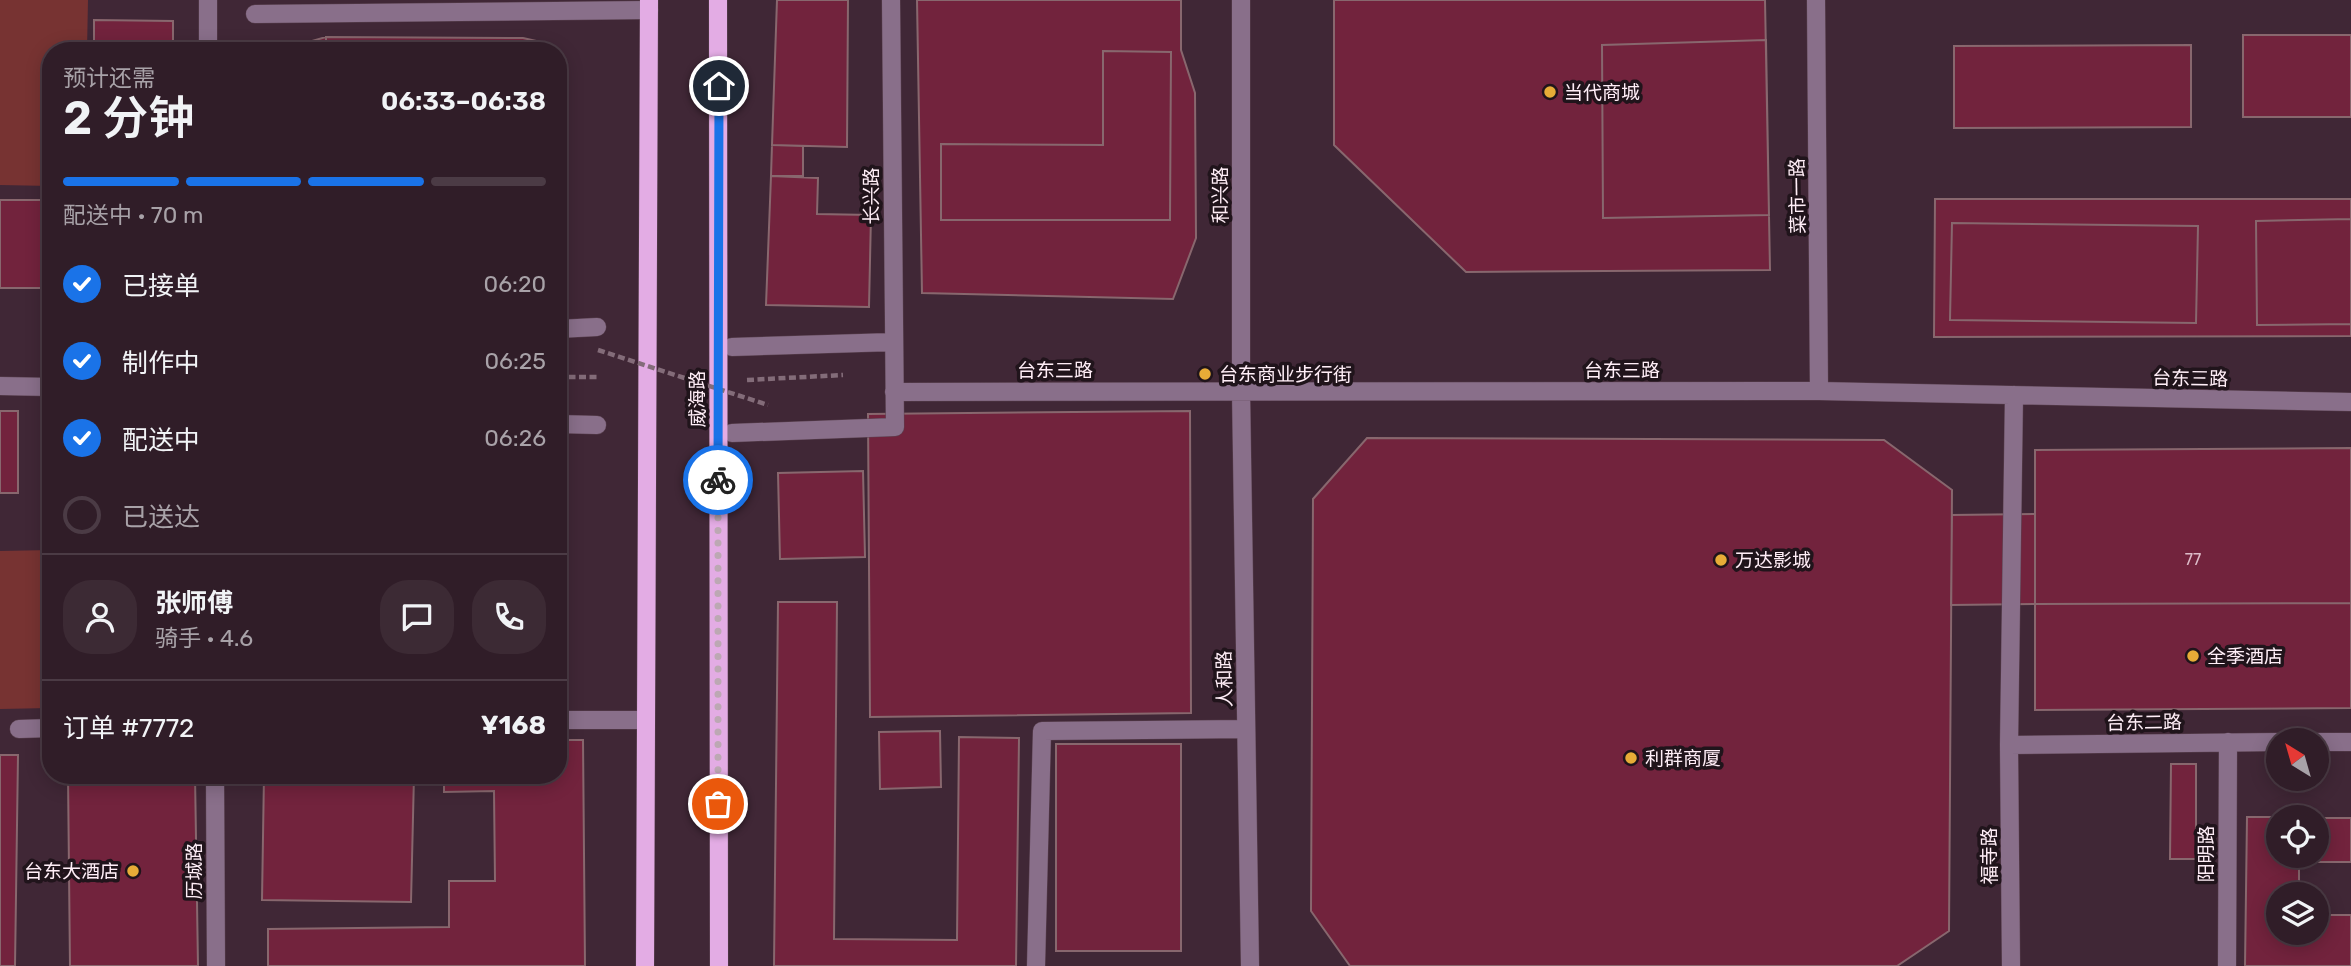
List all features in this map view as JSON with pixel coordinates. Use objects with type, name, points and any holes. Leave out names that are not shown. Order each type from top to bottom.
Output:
[{"type":"main road","name":"威海路","points":[[718,0],[719,966]]},
{"type":"main road","points":[[645,966],[649,5]]},
{"type":"street","points":[[208,0],[208,42]]},
{"type":"street","name":"长兴路","points":[[732,433],[895,427],[891,0]]},
{"type":"street","name":"和兴路","points":[[1241,0],[1241,391]]},
{"type":"street","name":"菜市一路","points":[[1816,0],[1819,391]]},
{"type":"street","points":[[255,14],[649,5]]},
{"type":"street","points":[[567,328],[597,327]]},
{"type":"street","points":[[732,347],[894,342]]},
{"type":"street","points":[[0,386],[42,387]]},
{"type":"street","name":"人和路","points":[[1241,391],[1250,966]]},
{"type":"street","name":"台东三路","points":[[894,392],[1819,391],[2351,402]]},
{"type":"street","name":"福寺路","points":[[2011,966],[2010,745],[2014,395]]},
{"type":"street","points":[[567,425],[597,425]]},
{"type":"street","points":[[567,720],[645,719]]},
{"type":"street","points":[[19,729],[42,728]]},
{"type":"street","points":[[1036,966],[1042,731],[1246,729]]},
{"type":"street","name":"阳明路","points":[[2227,966],[2228,742]]},
{"type":"street","name":"台东二路","points":[[2010,745],[2266,742]]},
{"type":"street","points":[[2329,742],[2351,742]]},
{"type":"street","name":"历城路","points":[[215,784],[216,966]]},
{"type":"path","points":[[598,350],[768,405]]},
{"type":"path","points":[[743,380],[852,375]]},
{"type":"path","points":[[567,377],[597,377]]},
{"type":"shaded area","points":[[0,0],[88,0],[87,42],[42,42],[42,186],[0,185]]},
{"type":"shaded area","points":[[42,550],[42,708],[0,709],[0,551]]},
{"type":"building","points":[[777,0],[848,0],[847,147],[772,145]]},
{"type":"building","points":[[917,0],[1181,0],[1181,50],[1195,93],[1196,238],[1173,299],[922,293]]},
{"type":"building","name":"当代商城","points":[[1334,0],[1765,0],[1770,270],[1466,272],[1334,145]]},
{"type":"building","points":[[94,20],[173,21],[173,42],[94,42]]},
{"type":"building","points":[[2243,35],[2351,35],[2351,117],[2243,117]]},
{"type":"building","points":[[326,37],[523,38],[541,42],[308,42]]},
{"type":"building","points":[[326,37],[523,38],[541,42],[326,42]]},
{"type":"building","points":[[1766,40],[1769,215],[1603,218],[1602,45]]},
{"type":"building","points":[[2191,45],[2191,127],[1954,128],[1954,46]]},
{"type":"building","points":[[1103,51],[1171,52],[1170,220],[941,220],[941,144],[1103,145]]},
{"type":"building","points":[[772,145],[803,146],[803,176],[771,176]]},
{"type":"building","points":[[771,176],[818,178],[817,214],[871,215],[869,307],[766,305]]},
{"type":"building","points":[[1935,199],[2351,199],[2351,336],[1934,337]]},
{"type":"building","points":[[0,200],[42,200],[42,288],[0,288]]},
{"type":"building","points":[[2351,219],[2351,324],[2257,325],[2256,221]]},
{"type":"building","points":[[1952,223],[2198,226],[2196,323],[1950,320]]},
{"type":"building","points":[[0,411],[18,411],[18,493],[0,493]]},
{"type":"building","points":[[1190,411],[1191,713],[870,717],[868,414]]},
{"type":"building","name":"利群商厦","points":[[1367,438],[1884,440],[1952,490],[1949,931],[1897,966],[1350,966],[1311,911],[1313,499]]},
{"type":"building","points":[[2351,448],[2351,708],[2035,710],[2035,450]]},
{"type":"building","points":[[863,471],[865,557],[780,559],[778,473]]},
{"type":"building","points":[[2035,514],[2035,604],[1951,605],[1952,515]]},
{"type":"building","points":[[778,602],[837,602],[834,939],[957,940],[959,737],[1019,738],[1016,966],[774,966]]},
{"type":"building","name":"全季酒店","points":[[2351,603],[2351,708],[2035,710],[2035,604]]},
{"type":"building","points":[[940,731],[941,787],[880,789],[879,732]]},
{"type":"building","points":[[567,740],[583,740],[585,966],[268,966],[268,929],[449,927],[449,881],[495,881],[494,791],[444,792],[444,784],[567,784]]},
{"type":"building","points":[[1056,744],[1181,744],[1181,951],[1056,951]]},
{"type":"building","points":[[0,755],[18,755],[15,966],[0,966]]},
{"type":"building","points":[[2171,764],[2196,764],[2196,859],[2170,859]]},
{"type":"building","name":"台东大酒店","points":[[68,784],[195,784],[198,966],[70,966]]},
{"type":"building","points":[[264,784],[414,784],[411,902],[262,900]]},
{"type":"building","points":[[2247,817],[2266,817],[2266,868],[2299,868],[2299,882],[2266,882],[2266,945],[2329,945],[2329,915],[2351,915],[2351,966],[2245,966]]},
{"type":"building","points":[[2329,818],[2351,818],[2351,862],[2329,862]]},
{"type":"way so far","points":[[718,480],[718,804]]},
{"type":"place","name":"当代商城","points":[[1550,92]]},
{"type":"place","name":"台东商业步行街","points":[[1205,374]]},
{"type":"place","name":"万达影城","points":[[1721,560]]},
{"type":"place","name":"全季酒店","points":[[2193,656]]},
{"type":"place","name":"利群商厦","points":[[1631,758]]},
{"type":"place","name":"台东大酒店","points":[[133,871]]},
{"type":"route","points":[[718,480],[719,86]]}]
